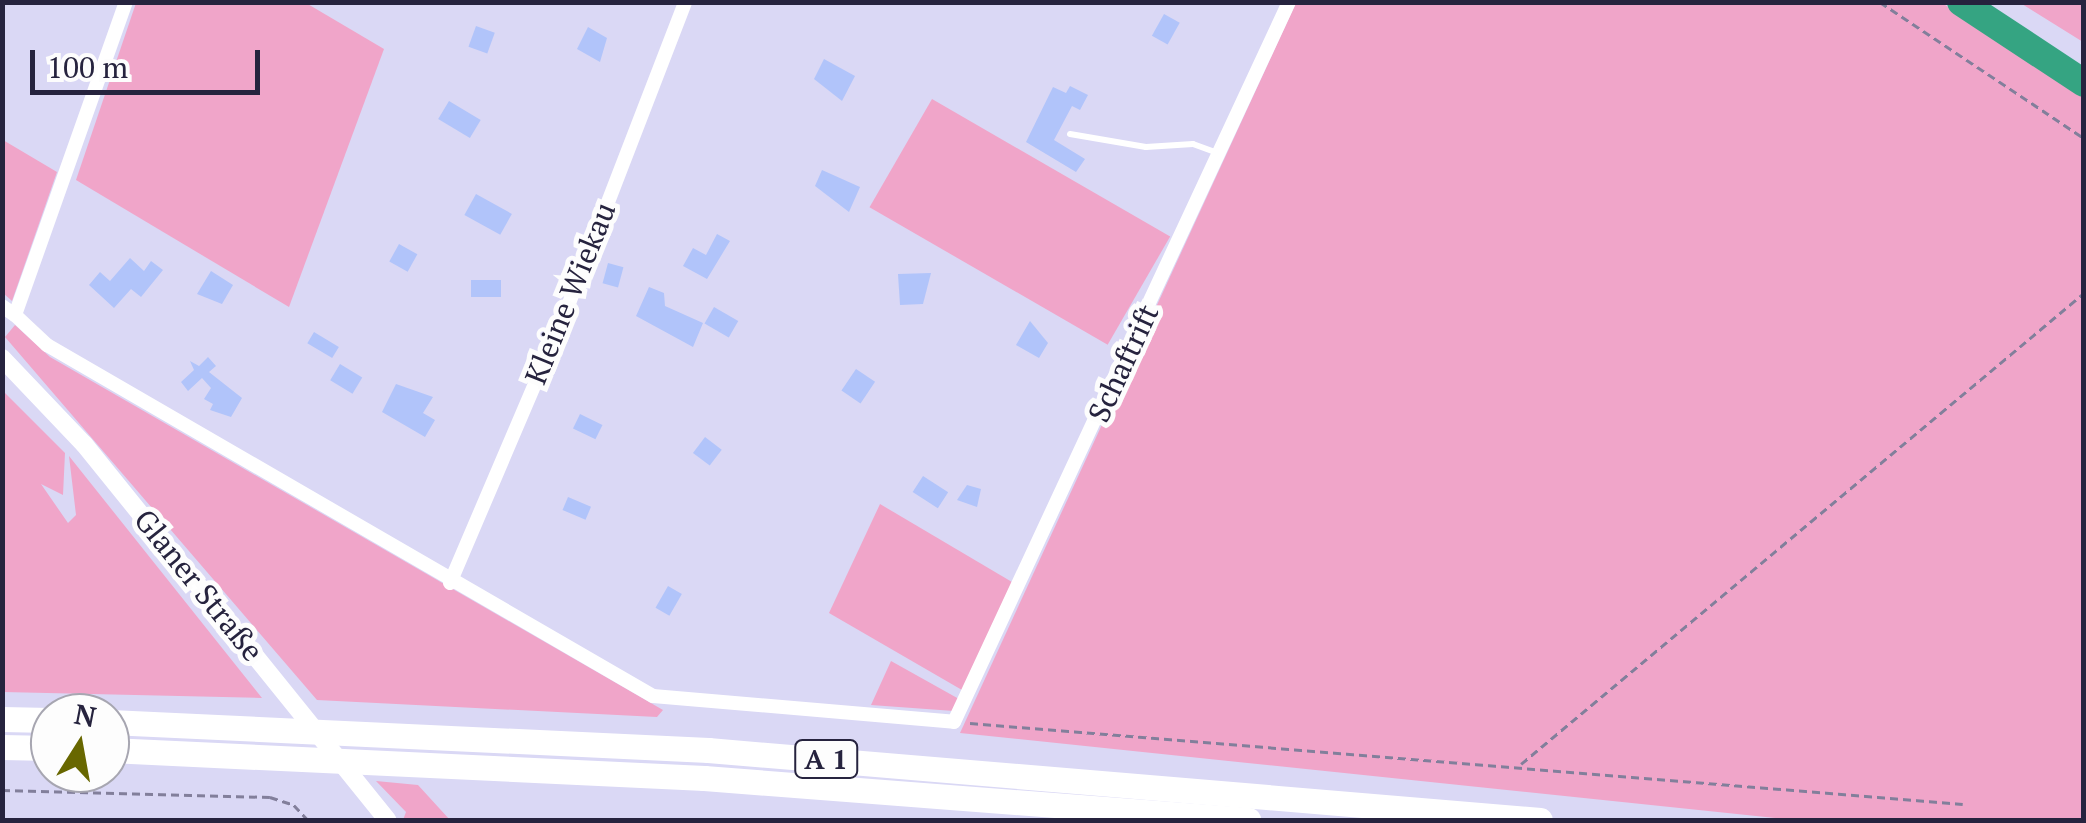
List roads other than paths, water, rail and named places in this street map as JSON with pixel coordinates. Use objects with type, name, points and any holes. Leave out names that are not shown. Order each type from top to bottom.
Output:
[{"type":"highway","points":[[2,719],[30,720]]},
{"type":"highway","name":"A 1","points":[[130,723],[708,750],[1540,820]]},
{"type":"highway","points":[[2,747],[30,748]]},
{"type":"highway","name":"A 1","points":[[130,751],[704,778],[1248,820]]},
{"type":"street","points":[[126,2],[9,310],[46,346],[450,582]]},
{"type":"street","name":"Kleine Wiekau","points":[[450,582],[566,312],[685,2]]},
{"type":"street","name":"Schaftrift","points":[[450,582],[670,702],[954,722],[1289,2]]},
{"type":"street","name":"Glaner Straße","points":[[2,358],[84,444],[276,678],[386,820]]},
{"type":"lane","points":[[1070,134],[1146,147],[1193,144],[1219,154]]},
{"type":"waterway","points":[[1961,2],[2084,83]]}]
